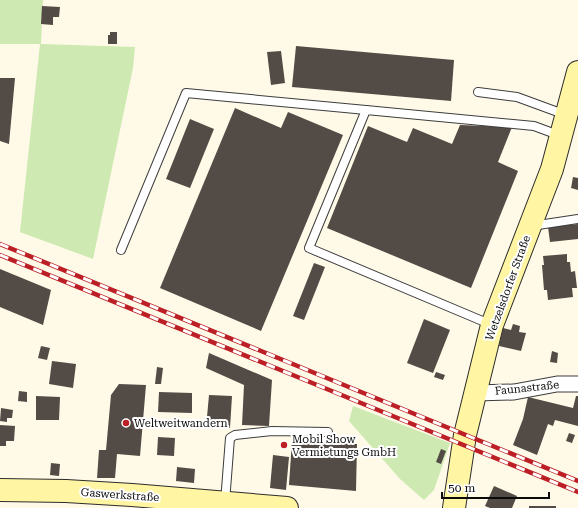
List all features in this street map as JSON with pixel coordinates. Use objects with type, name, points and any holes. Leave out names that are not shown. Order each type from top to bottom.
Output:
[{"type":"main road","name":"Wetzelsdorfer Straße","points":[[454,508],[464,445],[492,325],[552,169],[578,72]]},
{"type":"main road","name":"Gaswerkstraße","points":[[0,490],[66,491],[287,508]]},
{"type":"street","name":"Faunastraße","points":[[475,393],[514,392],[557,384],[578,384]]},
{"type":"lane","points":[[478,92],[517,97],[563,126]]},
{"type":"lane","points":[[121,250],[186,93],[534,126],[563,126]]},
{"type":"lane","points":[[366,110],[309,248],[492,325]]},
{"type":"lane","points":[[531,223],[538,225],[578,219]]},
{"type":"lane","points":[[225,503],[230,438],[235,435],[272,431],[328,432]]},
{"type":"green space","points":[[0,0],[43,0],[41,44],[135,47],[133,68],[93,259],[20,232],[40,44],[0,44]]},
{"type":"green space","points":[[353,406],[450,443],[434,490],[424,500],[400,479],[349,421]]},
{"type":"building","points":[[42,6],[60,7],[59,17],[53,17],[53,25],[41,24]]},
{"type":"building","points":[[110,32],[117,32],[117,44],[108,44],[108,35],[110,35]]},
{"type":"building","points":[[296,46],[454,60],[451,101],[292,87]]},
{"type":"building","points":[[281,51],[285,83],[271,85],[267,52]]},
{"type":"building","points":[[0,78],[15,78],[9,144],[0,141]]},
{"type":"building","points":[[235,108],[281,128],[288,112],[343,135],[261,331],[160,288]]},
{"type":"building","points":[[190,119],[214,129],[190,188],[166,179]]},
{"type":"building","points":[[460,125],[512,127],[498,162],[518,171],[471,288],[327,228],[368,126],[407,142],[413,128],[452,144]]},
{"type":"building","points":[[573,177],[578,178],[578,190],[571,188]]},
{"type":"building","points":[[578,224],[578,239],[550,242],[548,227]]},
{"type":"building","points":[[567,254],[567,262],[570,262],[571,272],[575,271],[577,288],[572,288],[573,297],[548,300],[547,290],[544,290],[542,265],[544,265],[543,256]]},
{"type":"building","points":[[314,263],[325,267],[304,320],[293,316]]},
{"type":"building","points":[[0,269],[51,290],[43,325],[0,307]]},
{"type":"building","points":[[424,319],[450,330],[433,373],[407,363]]},
{"type":"building","points":[[513,324],[520,326],[519,332],[526,333],[521,351],[499,346],[503,328],[511,330]]},
{"type":"building","points":[[41,346],[50,348],[47,360],[38,358]]},
{"type":"building","points":[[552,351],[558,353],[557,363],[550,362]]},
{"type":"building","points":[[209,353],[272,380],[269,426],[242,425],[244,385],[206,368]]},
{"type":"building","points":[[52,361],[76,364],[73,388],[49,384]]},
{"type":"building","points":[[157,367],[163,368],[161,384],[155,384]]},
{"type":"building","points":[[436,372],[445,375],[443,380],[434,377]]},
{"type":"building","name":"Weltweitwandern","points":[[119,384],[146,385],[140,456],[117,454],[115,478],[97,478],[99,450],[106,450],[111,395]]},
{"type":"building","points":[[19,391],[27,392],[27,402],[18,401]]},
{"type":"building","points":[[159,392],[192,393],[192,413],[158,412]]},
{"type":"building","points":[[209,395],[232,396],[230,428],[206,428]]},
{"type":"building","points":[[36,396],[60,397],[59,420],[36,420]]},
{"type":"building","points":[[576,396],[578,396],[578,426],[555,420],[553,426],[548,424],[537,455],[513,445],[523,419],[528,397],[573,408]]},
{"type":"building","points":[[1,408],[13,410],[12,418],[7,418],[7,422],[0,421]]},
{"type":"building","points":[[0,425],[15,426],[14,441],[6,441],[6,446],[0,446]]},
{"type":"building","points":[[569,433],[575,435],[572,443],[566,441]]},
{"type":"building","points":[[158,437],[175,438],[174,456],[157,455]]},
{"type":"building","points":[[292,440],[357,444],[356,491],[289,485]]},
{"type":"building","points":[[441,449],[446,451],[441,464],[436,462]]},
{"type":"building","points":[[273,455],[289,457],[286,490],[270,488]]},
{"type":"building","points":[[51,463],[60,464],[59,476],[50,475]]},
{"type":"building","points":[[177,467],[195,469],[194,483],[176,481]]},
{"type":"building","points":[[494,486],[517,496],[512,508],[490,508],[485,506]]},
{"type":"building","points":[[529,506],[556,506],[556,508],[529,508]]},
{"type":"railway","points":[[0,244],[578,481]]},
{"type":"railway","points":[[0,255],[578,492]]},
{"type":"place","name":"Weltweitwandern","points":[[126,423]]},
{"type":"place","name":"Mobil Show Vermietungs GmbH","points":[[284,445]]}]
